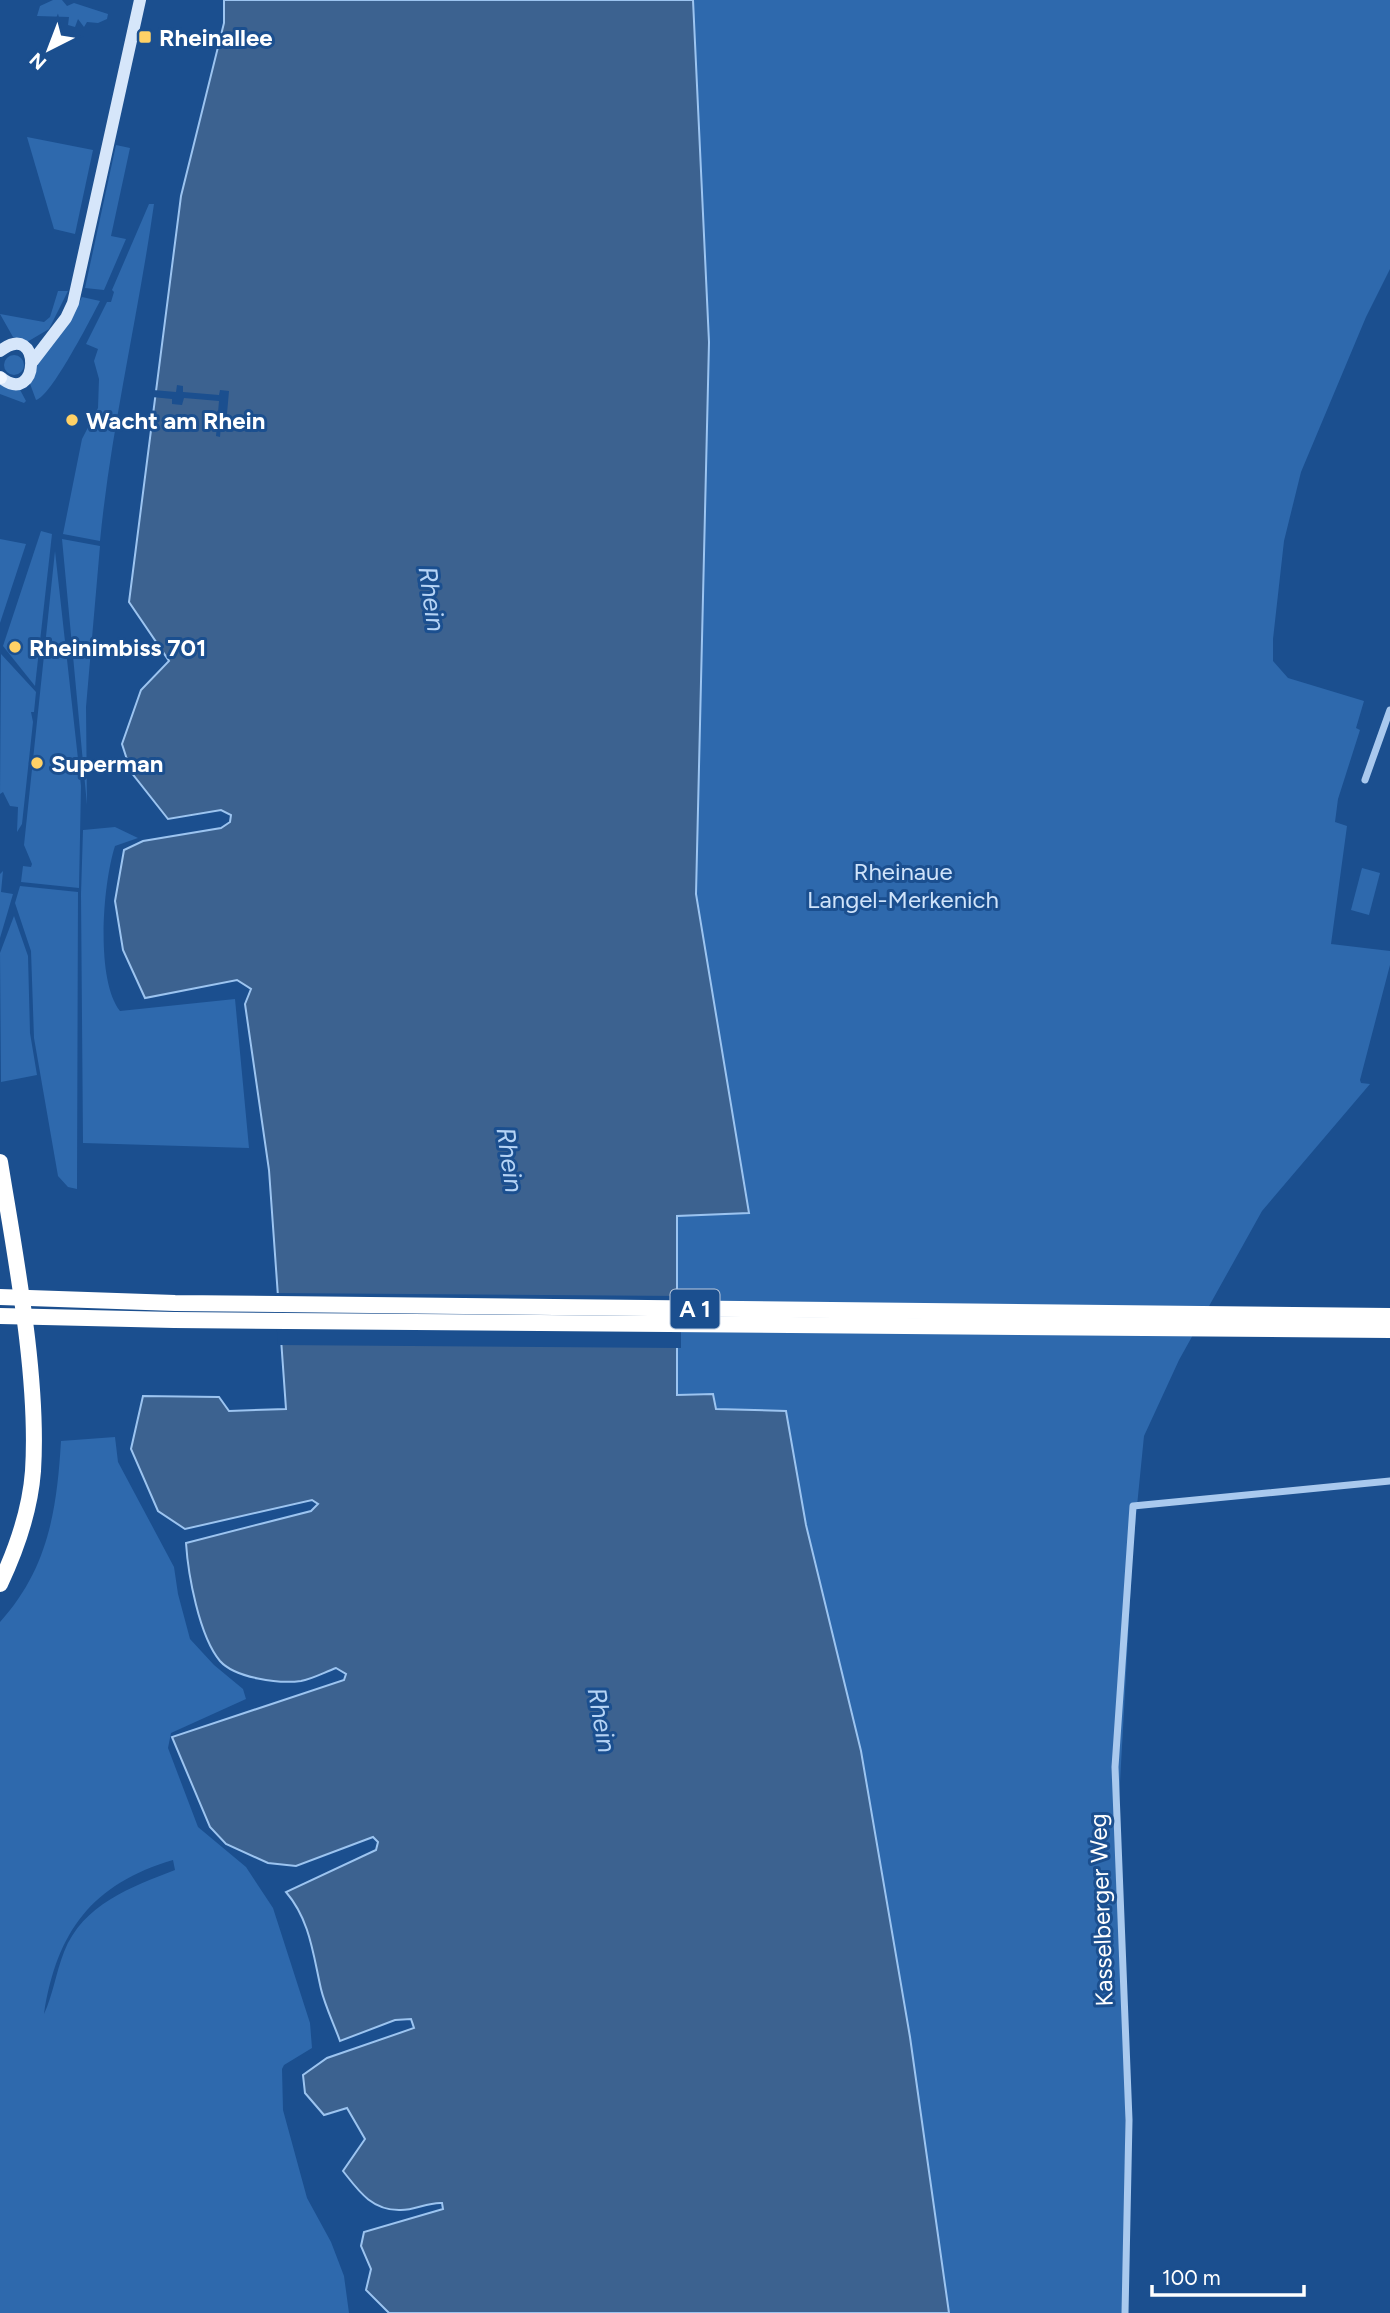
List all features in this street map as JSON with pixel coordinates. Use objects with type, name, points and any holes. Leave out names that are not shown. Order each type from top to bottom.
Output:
[{"type":"highway","points":[[0,1162],[27,1354],[33,1471],[24,1523],[14,1556],[0,1584]]},
{"type":"highway","name":"A 1","points":[[0,1297],[175,1303],[1390,1316]]},
{"type":"highway","name":"A 1","points":[[0,1315],[202,1320],[1390,1330]]},
{"type":"main road","points":[[30,355],[51,337],[66,318],[76,292],[141,0]]},
{"type":"main road","points":[[0,334],[3,349],[17,345],[30,355],[31,372],[23,381],[14,383],[0,377]]},
{"type":"street","points":[[1365,780],[1390,710]]},
{"type":"street","name":"Kasselberger Weg","points":[[1125,2313],[1129,2120],[1115,1767],[1133,1506],[1390,1481]]},
{"type":"green space","points":[[53,0],[62,0],[67,6],[74,3],[108,14],[107,19],[98,23],[87,22],[84,27],[78,19],[75,27],[68,25],[69,17],[37,16],[40,6]]},
{"type":"green space","name":"Rheinaue Langel-Merkenich","points":[[488,0],[1390,0],[1390,269],[1366,317],[1301,472],[1284,541],[1273,661],[1288,678],[1364,701],[1356,728],[1360,730],[1338,799],[1335,822],[1347,826],[1331,944],[1390,951],[1390,965],[1360,1080],[1361,1083],[1370,1084],[1262,1211],[1179,1360],[1144,1436],[1133,1546],[1118,1819],[1126,2086],[1123,2313],[693,2313]]},
{"type":"green space","points":[[27,137],[93,150],[75,234],[54,229]]},
{"type":"green space","points":[[116,145],[130,148],[111,236],[126,239],[104,290],[85,288]]},
{"type":"green space","points":[[149,204],[154,204],[111,457],[100,541],[63,534],[82,439],[98,408],[99,379],[94,361],[98,349],[86,344],[107,302],[111,302],[114,292],[112,290]]},
{"type":"green space","points":[[58,291],[68,291],[49,329],[27,342],[13,337],[0,314],[44,322],[50,317]]},
{"type":"green space","points":[[82,297],[100,301],[51,386],[36,400],[29,381]]},
{"type":"green space","points":[[14,355],[21,358],[24,365],[21,372],[14,375],[7,372],[4,365],[7,358]]},
{"type":"green space","points":[[0,382],[18,386],[26,401],[24,403],[0,394]]},
{"type":"green space","points":[[41,531],[52,534],[35,686],[3,646]]},
{"type":"green space","points":[[0,539],[26,544],[0,623]]},
{"type":"green space","points":[[62,539],[100,546],[86,707],[87,805]]},
{"type":"green space","points":[[55,551],[81,786],[79,888],[21,882],[23,866],[31,867],[32,864],[24,845]]},
{"type":"green space","points":[[1,654],[36,692],[34,712],[31,712],[33,722],[22,824],[17,832],[18,807],[10,806],[3,792],[0,794]]},
{"type":"green space","points":[[115,827],[138,838],[115,846],[107,883],[104,954],[112,996],[120,1011],[235,999],[249,1148],[83,1143],[83,830]]},
{"type":"green space","points":[[1362,868],[1380,873],[1369,915],[1351,910]]},
{"type":"green space","points":[[3,871],[1,892],[13,894],[0,938],[0,874]]},
{"type":"green space","points":[[20,886],[78,892],[77,1189],[68,1187],[58,1176],[34,1038],[31,951],[15,903]]},
{"type":"green space","points":[[14,916],[28,956],[30,1033],[37,1075],[1,1082],[0,953]]},
{"type":"green space","points":[[115,1437],[118,1462],[174,1567],[190,1639],[214,1665],[243,1689],[246,1699],[171,1733],[168,1748],[198,1827],[246,1867],[273,1908],[310,2023],[312,2048],[284,2065],[282,2069],[283,2110],[307,2198],[331,2242],[344,2276],[349,2313],[0,2313],[0,1622],[29,1581],[47,1538],[57,1491],[61,1441]],"holes":[[[173,1860],[175,1870],[110,1899],[83,1921],[64,1952],[44,2014],[58,1958],[83,1915],[100,1897],[145,1870]]]},
{"type":"water","name":"Rhein","points":[[224,0],[693,0],[709,342],[696,894],[749,1213],[677,1216],[677,1395],[713,1394],[716,1409],[786,1411],[806,1525],[861,1751],[910,2037],[949,2313],[389,2313],[366,2290],[371,2269],[361,2246],[364,2232],[443,2209],[442,2203],[399,2210],[381,2207],[366,2198],[343,2171],[365,2139],[347,2108],[324,2115],[305,2093],[303,2075],[327,2058],[414,2028],[411,2019],[395,2020],[340,2041],[323,1995],[306,1926],[286,1892],[376,1850],[378,1842],[373,1837],[296,1866],[268,1863],[226,1844],[210,1827],[172,1737],[344,1680],[346,1674],[336,1668],[305,1680],[281,1682],[246,1676],[227,1667],[220,1661],[206,1636],[189,1571],[186,1543],[311,1511],[318,1504],[312,1500],[185,1529],[158,1511],[131,1449],[143,1396],[219,1397],[229,1411],[286,1409],[269,1170],[245,1004],[251,989],[237,980],[145,998],[123,950],[115,901],[124,850],[143,841],[221,828],[230,822],[231,815],[221,810],[168,819],[131,772],[122,744],[141,690],[169,661],[129,602],[181,196],[224,23]]},
{"type":"pier","points":[[177,385],[183,386],[183,392],[219,395],[220,390],[229,391],[226,425],[221,425],[220,437],[216,436],[219,401],[184,398],[182,405],[172,404],[172,399],[152,397],[153,390],[176,392]]},
{"type":"pier","points":[[274,1293],[681,1296],[681,1348],[278,1345]]},
{"type":"place","name":"Rheinallee","points":[[145,37]]},
{"type":"place","name":"Wacht am Rhein","points":[[72,420]]},
{"type":"place","name":"Rheinimbiss 701","points":[[15,647]]},
{"type":"place","name":"Superman","points":[[37,763]]}]
